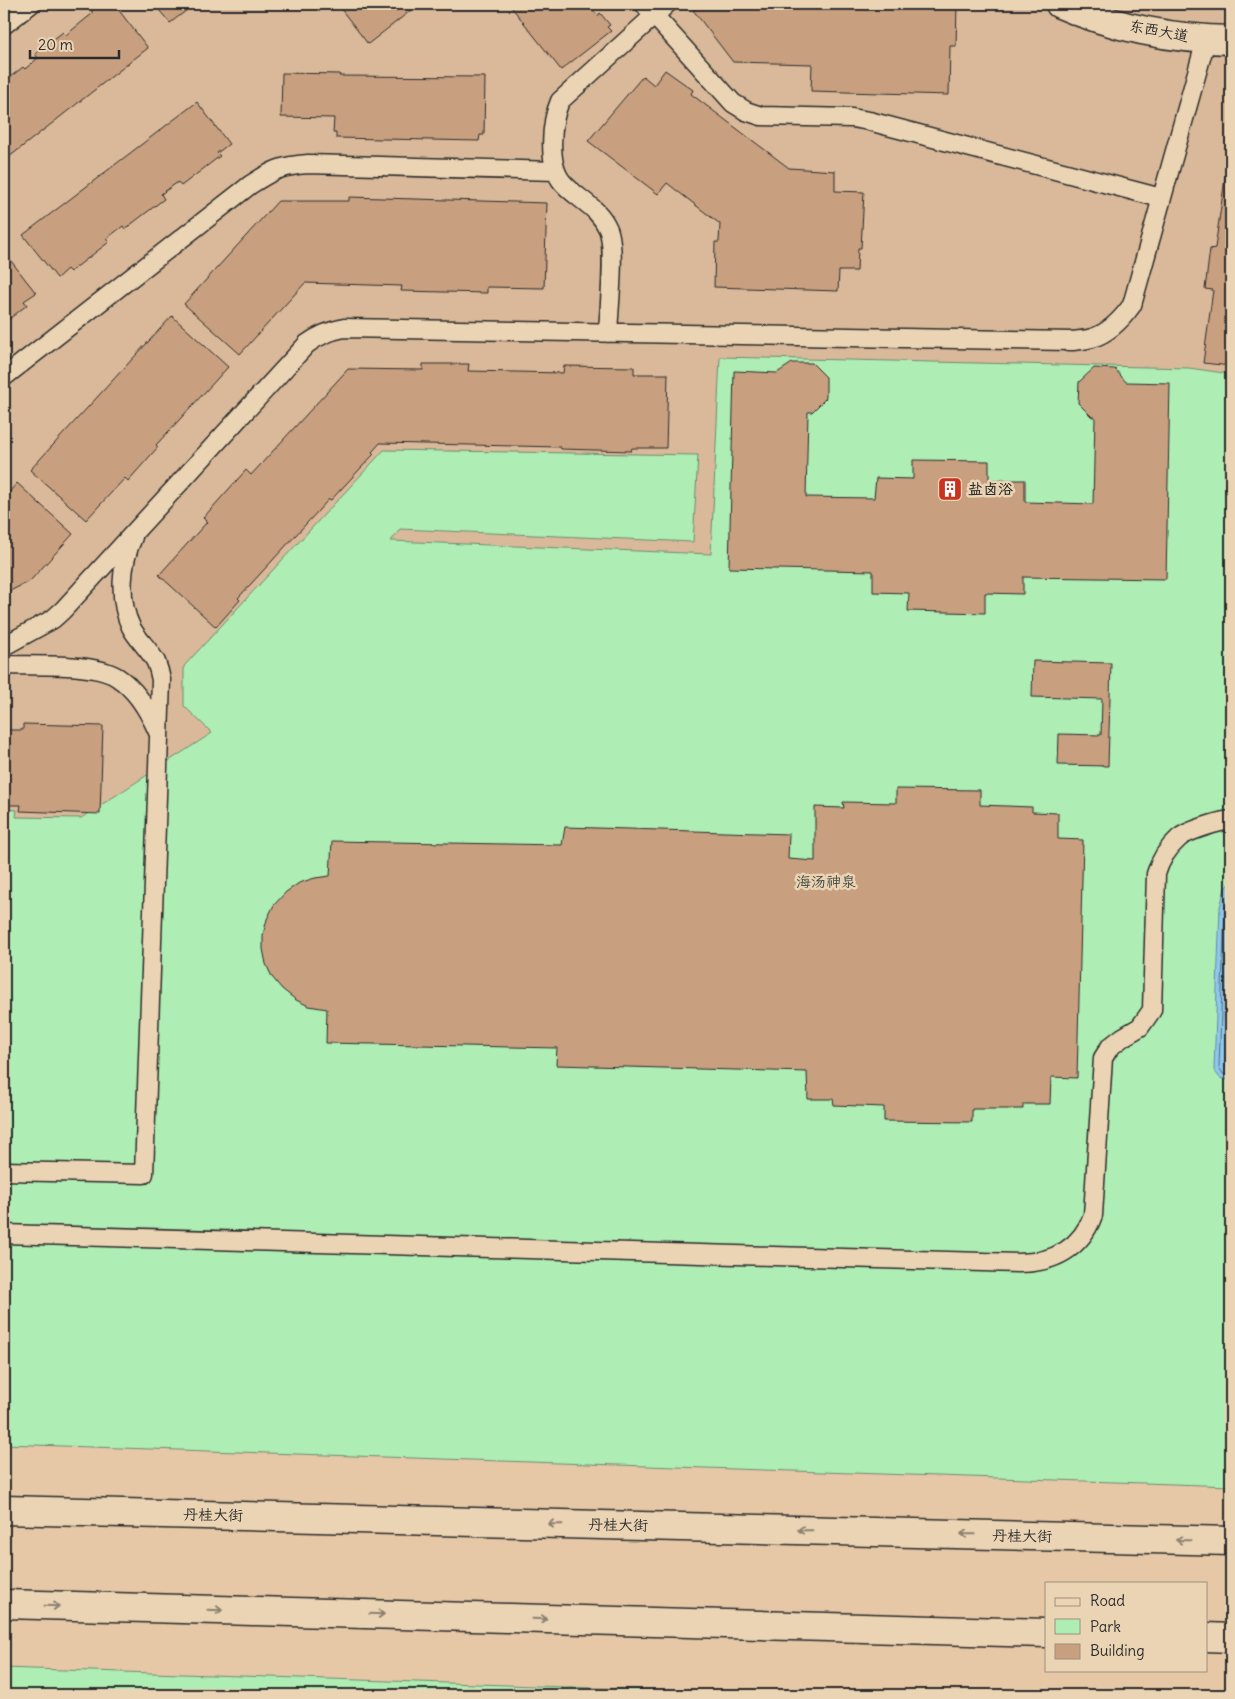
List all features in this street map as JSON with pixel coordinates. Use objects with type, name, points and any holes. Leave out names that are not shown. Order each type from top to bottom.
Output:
[{"type":"main road","name":"东西大道","points":[[1060,4],[1085,14],[1146,31],[1219,40]]},
{"type":"main road","name":"丹桂大街","points":[[4,1510],[1231,1541]]},
{"type":"main road","points":[[4,1604],[1045,1633]]},
{"type":"main road","points":[[1208,1637],[1231,1638]]},
{"type":"lane","points":[[4,25],[32,4]]},
{"type":"lane","points":[[608,333],[611,246],[608,231],[602,217],[590,204],[562,182],[556,171],[553,157],[555,113],[560,102],[655,8],[733,103],[746,111],[761,116],[852,118],[869,121],[1161,198]]},
{"type":"lane","points":[[4,646],[53,618],[307,344],[319,335],[344,328],[1072,341],[1092,338],[1108,330],[1123,317],[1132,305],[1161,198],[1219,40]]},
{"type":"lane","points":[[4,377],[250,185],[268,173],[287,166],[308,164],[556,171]]},
{"type":"lane","points":[[4,1171],[144,1174],[161,680],[156,663],[131,627],[124,603],[123,576],[127,551],[136,530]]},
{"type":"lane","points":[[4,665],[90,668],[117,677],[137,694],[148,711],[159,735]]},
{"type":"lane","points":[[4,1234],[1018,1263],[1034,1263],[1049,1259],[1064,1252],[1076,1242],[1088,1229],[1094,1215],[1103,1058],[1110,1047],[1122,1037],[1140,1027],[1152,1010],[1156,874],[1160,860],[1180,837],[1202,828],[1231,820]]},
{"type":"shaded area","points":[[4,4],[1231,4],[1231,374],[1189,368],[712,554],[391,541],[212,733],[4,869]]},
{"type":"green space","name":"海汤神泉","points":[[720,357],[1189,368],[1231,374],[1231,1486],[4,1444],[4,809],[17,810],[16,817],[81,818],[212,733],[184,706],[184,666],[384,450],[698,455],[693,542],[400,529],[391,541],[711,554]]},
{"type":"green space","points":[[4,1668],[802,1695],[4,1695]]},
{"type":"water","points":[[1231,881],[1231,1083],[1220,1078],[1214,1070],[1220,907],[1225,888]]},
{"type":"building","points":[[101,4],[114,4],[148,48],[4,161],[4,77],[6,75],[9,78],[23,67],[25,69],[38,58],[35,54],[47,44],[51,48],[54,46],[50,42],[63,32],[66,35]]},
{"type":"building","points":[[154,4],[195,4],[170,23]]},
{"type":"building","points":[[337,4],[419,4],[368,44]]},
{"type":"building","points":[[509,4],[588,4],[598,16],[600,13],[610,25],[607,27],[611,31],[561,70]]},
{"type":"building","points":[[701,4],[957,4],[956,46],[950,46],[949,95],[811,91],[812,64],[733,62],[693,10]]},
{"type":"building","points":[[665,70],[693,90],[691,94],[789,168],[835,171],[835,191],[864,192],[861,248],[858,248],[857,271],[839,271],[838,291],[714,287],[715,242],[719,242],[720,224],[667,183],[658,194],[588,141],[643,76],[654,85]]},
{"type":"building","points":[[282,73],[340,74],[339,76],[485,77],[484,135],[480,135],[479,141],[336,138],[336,133],[333,133],[334,118],[281,117]]},
{"type":"building","points":[[197,102],[229,144],[217,153],[220,156],[181,186],[178,182],[161,194],[164,199],[125,229],[123,226],[106,239],[109,242],[70,272],[67,269],[57,278],[23,235]]},
{"type":"building","points":[[1231,137],[1231,366],[1203,363],[1213,290],[1205,289],[1210,249],[1215,248]]},
{"type":"building","points":[[349,197],[547,203],[544,288],[487,287],[487,293],[401,291],[402,286],[305,283],[240,354],[184,304],[278,201],[349,201]]},
{"type":"building","points":[[4,252],[36,293],[24,301],[27,305],[4,323]]},
{"type":"building","points":[[172,316],[228,367],[156,445],[158,447],[128,481],[125,478],[86,520],[30,470]]},
{"type":"building","name":"盐卤浴","points":[[792,363],[812,363],[826,377],[826,398],[812,412],[808,412],[806,497],[874,498],[876,478],[913,479],[913,460],[989,461],[989,480],[1025,480],[1025,502],[1093,504],[1095,417],[1092,417],[1078,403],[1079,382],[1094,368],[1115,369],[1126,382],[1170,383],[1166,579],[1023,577],[1023,594],[985,593],[985,613],[908,611],[909,593],[873,592],[873,571],[729,568],[734,371],[777,373]]},
{"type":"building","points":[[423,364],[469,364],[468,371],[563,373],[564,366],[634,367],[634,374],[668,374],[666,448],[632,448],[631,451],[561,449],[560,447],[380,443],[372,452],[374,454],[331,500],[329,499],[238,598],[240,600],[216,627],[159,575],[207,522],[203,518],[246,470],[251,475],[348,369],[423,370]]},
{"type":"building","points":[[17,483],[73,534],[30,581],[4,594],[4,498]]},
{"type":"building","points":[[1033,661],[1111,663],[1108,766],[1058,765],[1059,734],[1101,735],[1102,699],[1032,697]]},
{"type":"building","points":[[23,724],[103,726],[100,814],[20,811],[21,805],[4,805],[4,730],[23,730]]},
{"type":"building","points":[[896,789],[980,790],[980,805],[1032,807],[1032,812],[1058,813],[1058,839],[1083,840],[1077,1078],[1051,1077],[1050,1104],[1023,1104],[1023,1109],[972,1109],[972,1122],[884,1121],[884,1107],[834,1105],[833,1099],[808,1099],[807,1072],[556,1065],[557,1048],[326,1043],[327,1009],[309,1006],[296,1000],[282,989],[272,977],[266,964],[263,935],[267,919],[274,905],[286,892],[299,883],[330,876],[332,841],[562,845],[565,827],[789,834],[788,859],[815,861],[815,807],[844,808],[843,802],[896,803]]},
{"type":"place","name":"盐卤浴","points":[[950,489]]}]
